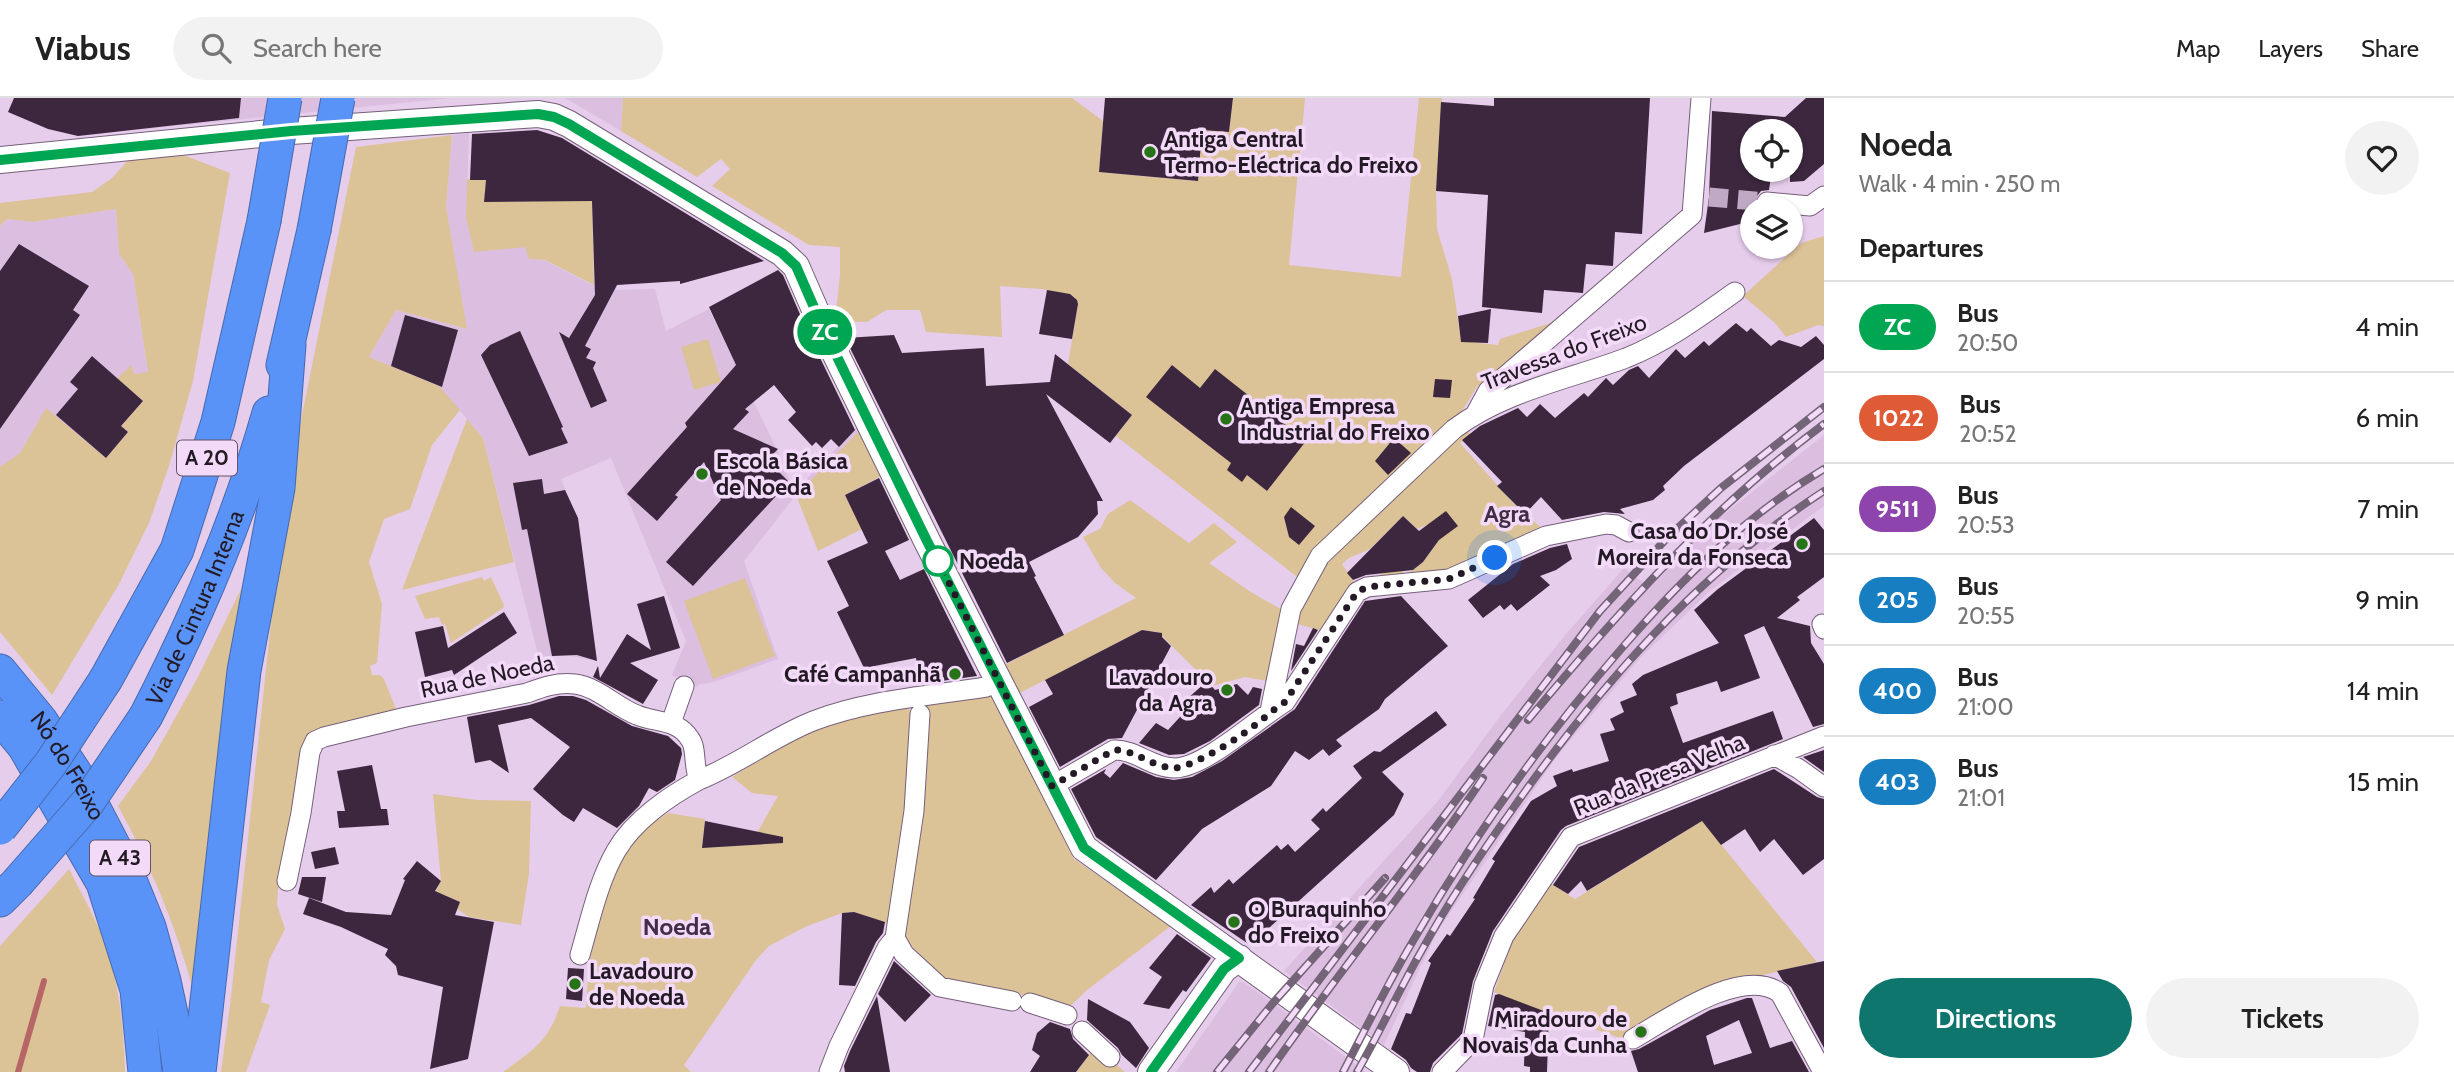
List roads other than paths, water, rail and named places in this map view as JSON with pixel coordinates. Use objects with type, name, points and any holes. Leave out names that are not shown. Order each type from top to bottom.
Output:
[{"type":"highway","name":"Via de Cintura Interna","points":[[0,828],[51,763],[106,679],[177,550],[218,422],[264,221],[285,98]]},
{"type":"highway","name":"Via de Cintura Interna","points":[[8,892],[88,802],[146,716],[187,635],[241,501],[289,345],[314,230],[338,98]]},
{"type":"highway","points":[[199,1072],[244,671],[278,488],[289,345]]},
{"type":"highway","name":"Nó do Freixo","points":[[0,671],[41,721],[77,776],[125,868],[149,927],[164,981],[180,1072]]},
{"type":"highway","name":"A 43","points":[[0,717],[24,746],[103,883],[137,990],[145,1072]]},
{"type":"main road","points":[[0,160],[291,131],[522,114],[554,117],[782,253],[796,266],[823,328],[921,528],[1084,848],[1396,1072]]},
{"type":"main road","points":[[1152,1072],[1224,969],[1239,958]]},
{"type":"street","points":[[1476,413],[1488,391],[1692,215],[1701,197],[1701,98]]},
{"type":"street","points":[[1803,205],[1810,206],[1824,196]]},
{"type":"street","name":"Travessa do Freixo","points":[[1270,710],[1291,609],[1320,556],[1454,429],[1476,413],[1511,396],[1626,358],[1663,341],[1735,292]]},
{"type":"street","points":[[1052,786],[1114,750],[1131,753],[1155,765],[1174,768],[1189,766],[1251,728],[1270,710],[1285,702],[1357,592],[1367,587],[1449,579],[1546,536],[1606,524],[1616,525],[1629,532]]},
{"type":"street","points":[[580,955],[607,870],[617,849],[641,821],[682,789],[720,772],[812,722],[875,704],[920,706],[1000,681]]},
{"type":"street","name":"Rua de Noeda","points":[[287,881],[310,752],[315,741],[405,718],[527,693],[560,683],[583,686],[638,715],[671,723]]},
{"type":"street","points":[[684,686],[671,723],[683,730],[691,740],[694,769],[699,780]]},
{"type":"street","points":[[829,1072],[875,972],[895,938],[914,811],[920,706]]},
{"type":"street","name":"Rua da Presa Velha","points":[[1442,1072],[1473,1040],[1484,985],[1504,936],[1571,837],[1824,736]]},
{"type":"street","points":[[1774,755],[1824,787]]},
{"type":"street","points":[[895,938],[904,954],[940,987],[1021,1002],[1067,1015]]},
{"type":"street","points":[[1633,1039],[1715,993],[1742,986],[1772,988],[1780,993],[1824,1072]]},
{"type":"street","points":[[1082,1031],[1110,1057]]},
{"type":"waterway","points":[[18,1072],[44,981]]},
{"type":"tunnel","points":[[1709,197],[1740,200]]},
{"type":"railway","points":[[1249,1072],[1600,611],[1667,538],[1721,488],[1824,407]]},
{"type":"railway","points":[[1528,720],[1596,640],[1667,563],[1743,490],[1824,424]]},
{"type":"railway","points":[[1343,1072],[1436,902],[1510,790],[1564,718],[1667,598],[1716,550],[1768,507],[1824,469]]},
{"type":"railway","points":[[1357,1072],[1454,895],[1514,807],[1581,718],[1616,675],[1693,595],[1778,523],[1824,491]]},
{"type":"railway","points":[[1269,1072],[1483,778]]},
{"type":"railway","points":[[1217,1072],[1273,1003],[1385,878]]},
{"type":"place","name":"Antiga Central Termo-Eléctrica do Freixo","points":[[1150,152]]},
{"type":"place","name":"Antiga Empresa Industrial do Freixo","points":[[1226,419]]},
{"type":"place","name":"Escola Básica de Noeda","points":[[702,474]]},
{"type":"place","name":"Casa do Dr. José Moreira da Fonseca","points":[[1802,544]]},
{"type":"place","name":"Noeda","points":[[938,561]]},
{"type":"place","name":"Café Campanhã","points":[[955,674]]},
{"type":"place","name":"Lavadouro da Agra","points":[[1227,690]]},
{"type":"place","name":"O Buraquinho do Freixo","points":[[1234,922]]},
{"type":"place","name":"Lavadouro de Noeda","points":[[575,984]]},
{"type":"place","name":"Miradouro de Novais da Cunha","points":[[1641,1032]]},
{"type":"district","name":"Agra","points":[[1507,514]]},
{"type":"district","name":"Noeda","points":[[677,927]]}]
